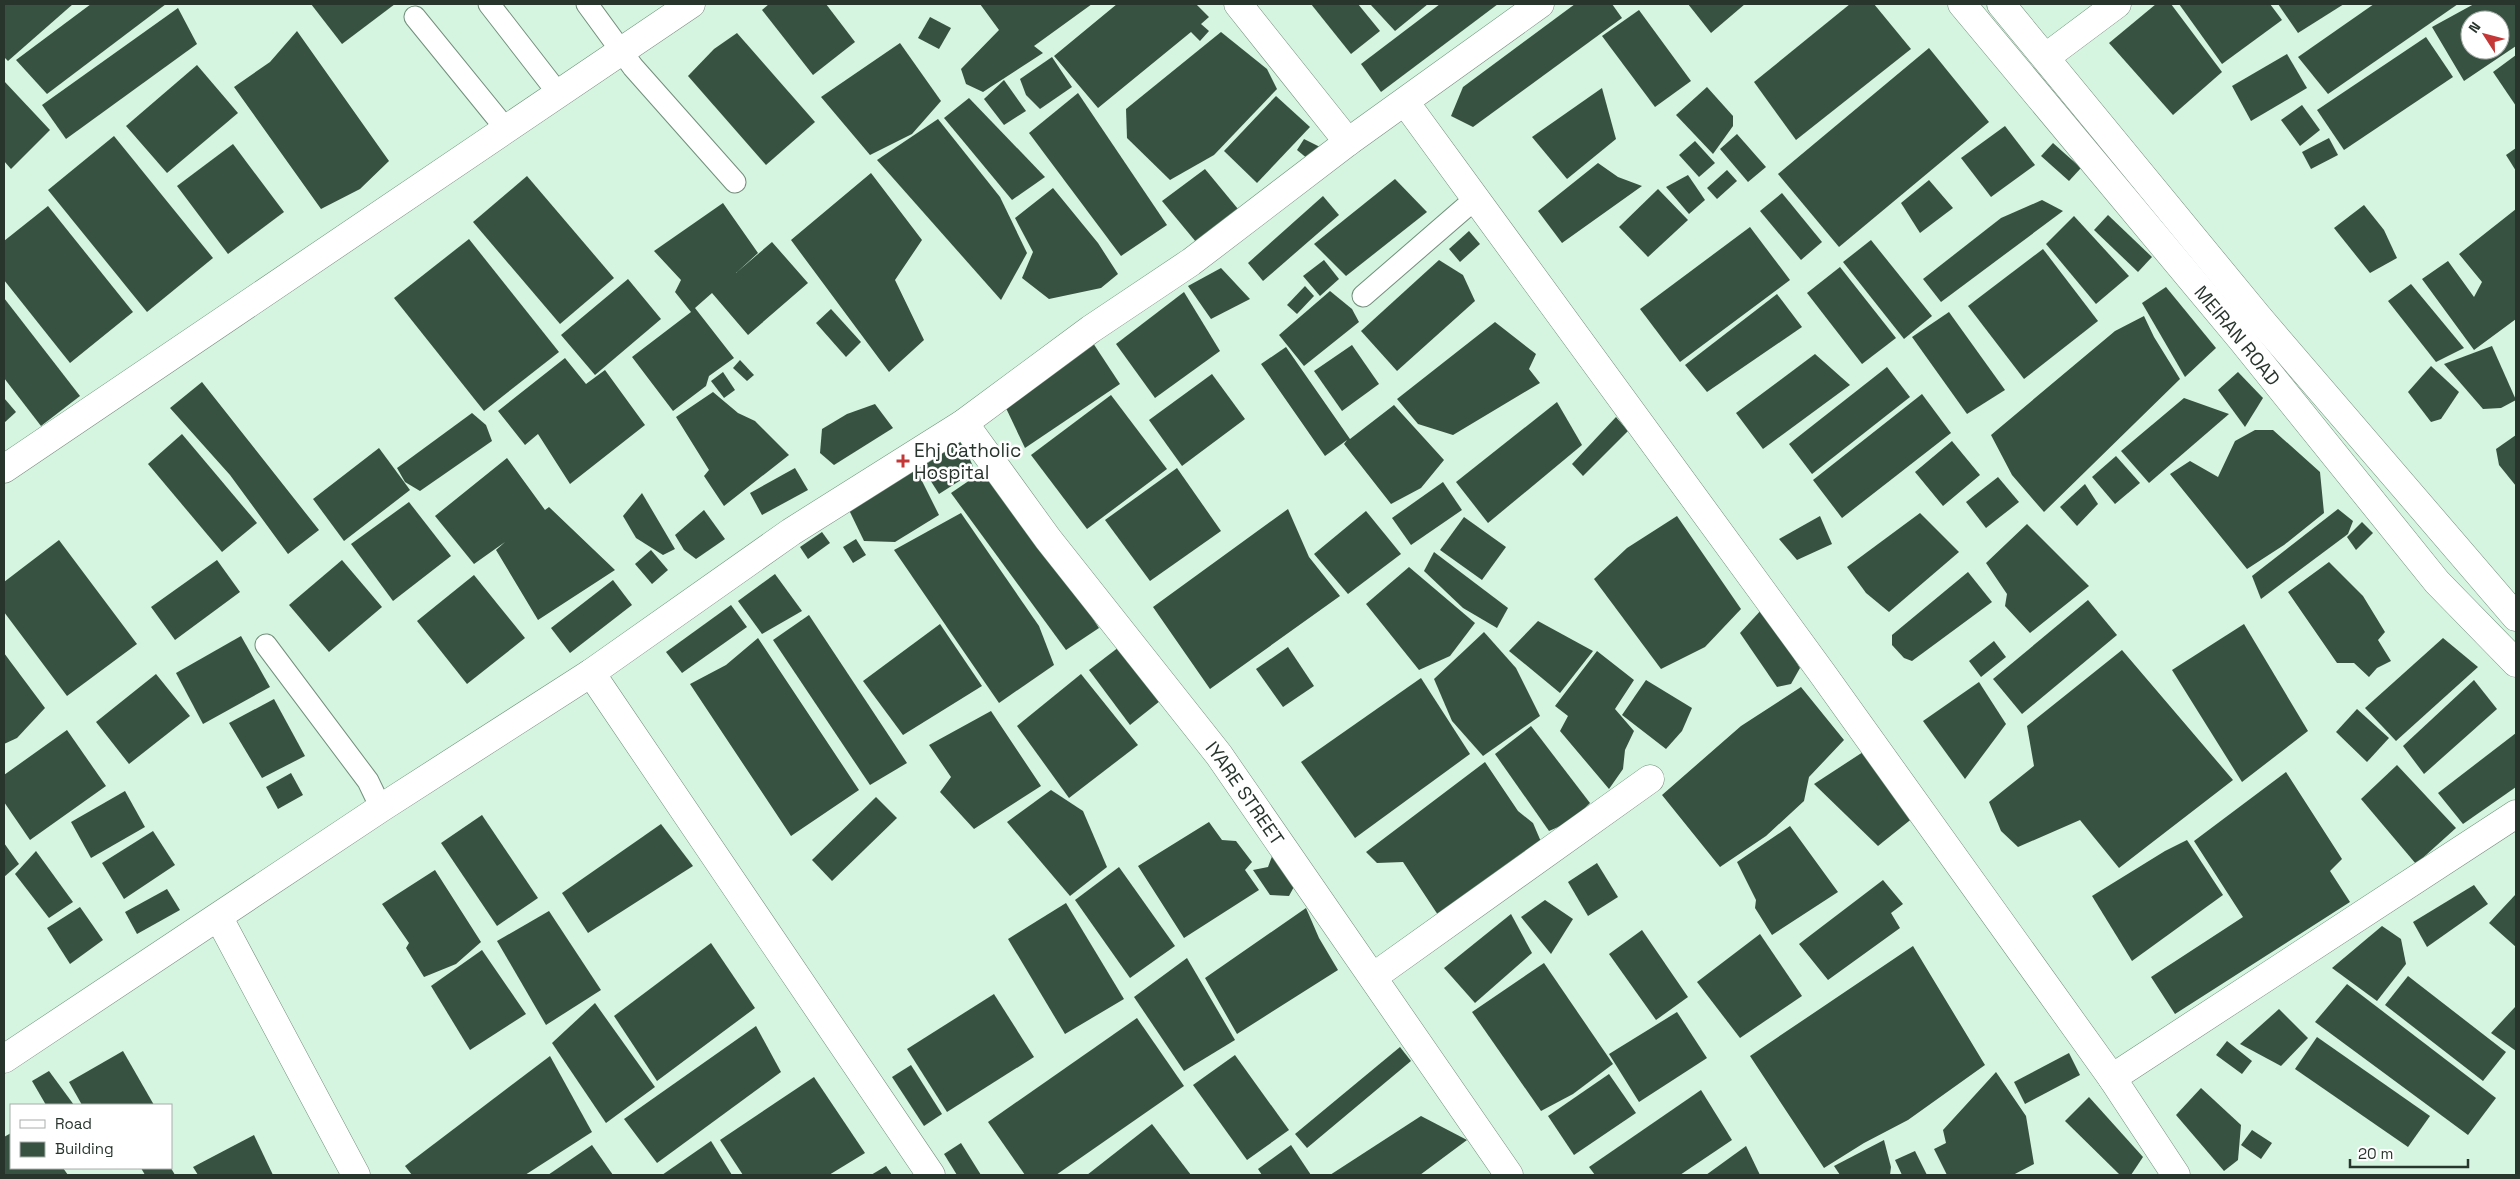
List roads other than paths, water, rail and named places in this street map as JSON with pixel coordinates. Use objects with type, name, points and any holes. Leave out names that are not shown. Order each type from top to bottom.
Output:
[{"type":"street","points":[[4,469],[691,4]]},
{"type":"street","points":[[1238,4],[1348,142]]},
{"type":"street","points":[[4,1060],[381,808],[591,673],[791,532],[964,423],[1091,329],[1191,262],[1348,142],[1540,4]]},
{"type":"street","name":"MEIRAN ROAD","points":[[1962,4],[2242,340],[2437,582],[2516,664]]},
{"type":"street","name":"MEIRAN ROAD","points":[[2001,4],[2259,318],[2516,617]]},
{"type":"street","points":[[2046,58],[2117,4]]},
{"type":"street","points":[[1405,102],[1816,665],[2112,1078],[2176,1175]]},
{"type":"street","name":"IYARE STREET","points":[[964,423],[1048,539],[1219,755],[1509,1175]]},
{"type":"street","points":[[591,673],[931,1175]]},
{"type":"street","points":[[1373,977],[1650,779]]},
{"type":"street","points":[[2112,1078],[2516,814]]},
{"type":"street","points":[[219,918],[356,1175]]},
{"type":"lane","points":[[489,4],[558,93]]},
{"type":"lane","points":[[587,4],[622,50],[633,68],[735,182]]},
{"type":"lane","points":[[415,17],[506,129]]},
{"type":"lane","points":[[1363,296],[1475,199]]},
{"type":"lane","points":[[266,645],[368,781],[381,808]]},
{"type":"place","name":"Ehj Catholic Hospital","points":[[903,461]]}]
